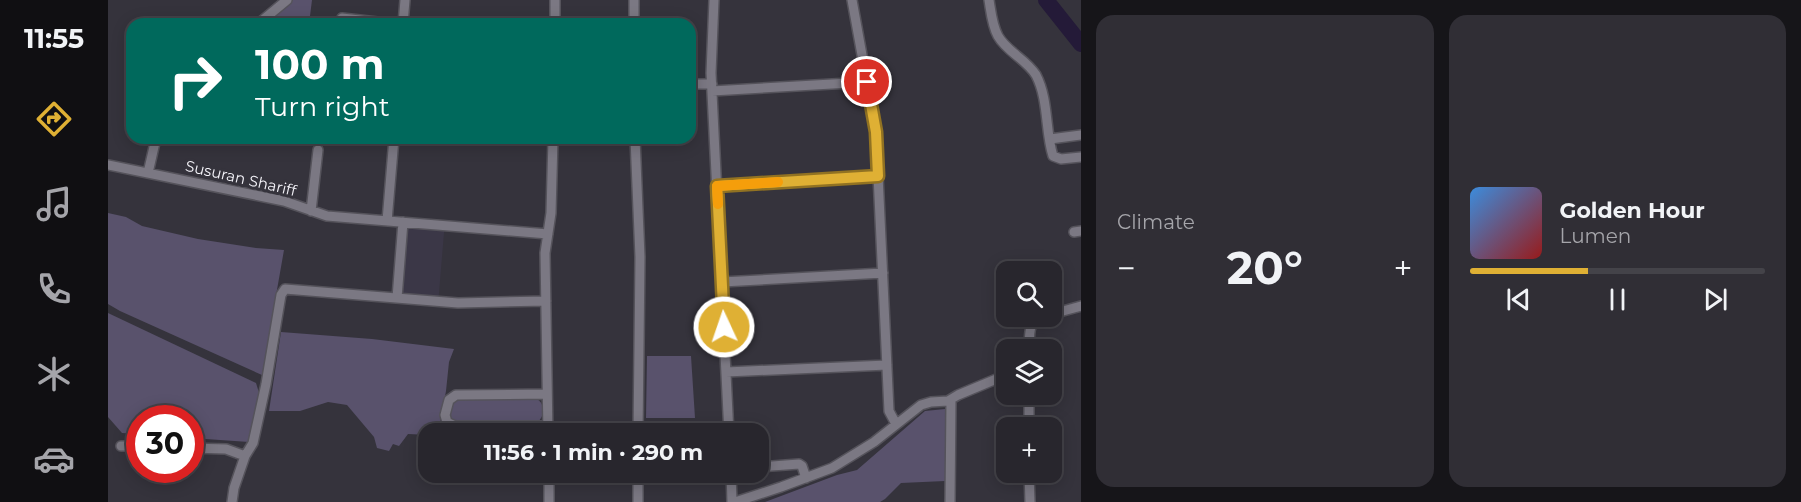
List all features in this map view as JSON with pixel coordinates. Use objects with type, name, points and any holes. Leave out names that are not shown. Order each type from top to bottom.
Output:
[{"type":"street","points":[[265,18],[287,0]]},
{"type":"street","points":[[404,18],[405,0]]},
{"type":"street","points":[[555,0],[555,18]]},
{"type":"street","points":[[633,18],[634,0]]},
{"type":"street","points":[[714,0],[712,87],[728,423]]},
{"type":"street","points":[[852,0],[876,132],[890,411],[896,424]]},
{"type":"street","points":[[989,0],[998,36],[1026,61],[1036,76],[1043,96],[1052,154],[1055,158],[1081,157]]},
{"type":"street","points":[[696,85],[712,87],[867,82]]},
{"type":"street","points":[[1050,139],[1081,135]]},
{"type":"street","points":[[148,173],[155,144]]},
{"type":"street","points":[[387,221],[393,144]]},
{"type":"street","points":[[548,423],[545,253],[551,213],[553,144]]},
{"type":"street","points":[[635,144],[640,256],[638,423]]},
{"type":"street","points":[[311,212],[318,150]]},
{"type":"street","name":"Susuran Shariff","points":[[108,165],[284,201],[327,216],[548,234]]},
{"type":"street","points":[[717,186],[878,176]]},
{"type":"street","points":[[397,298],[404,222]]},
{"type":"street","points":[[722,282],[883,273]]},
{"type":"street","points":[[232,502],[244,456],[253,443],[285,289],[464,303],[546,301]]},
{"type":"street","points":[[1062,311],[1081,306]]},
{"type":"street","points":[[726,372],[887,365]]},
{"type":"street","points":[[732,483],[734,502],[832,468],[853,456],[921,405],[951,400],[996,379]]},
{"type":"street","points":[[449,423],[445,415],[449,400],[454,396],[547,394]]},
{"type":"street","points":[[950,502],[951,400]]},
{"type":"street","points":[[121,446],[126,446]]},
{"type":"street","points":[[204,448],[226,449],[244,456]]},
{"type":"street","points":[[769,466],[799,464],[806,478]]},
{"type":"street","points":[[549,483],[549,502]]},
{"type":"street","points":[[638,483],[638,502]]},
{"type":"street","points":[[1029,483],[1030,502]]},
{"type":"shaded area","points":[[293,0],[312,0],[310,18],[271,18]]},
{"type":"shaded area","points":[[108,213],[126,217],[142,226],[198,239],[284,250],[262,375],[108,304]]},
{"type":"shaded area","points":[[399,217],[445,221],[438,305],[392,302]]},
{"type":"shaded area","points":[[108,313],[256,383],[260,396],[249,442],[204,439],[204,405],[126,405],[126,433],[122,433],[108,417]]},
{"type":"shaded area","points":[[281,332],[372,339],[454,349],[449,362],[440,423],[418,423],[418,434],[408,434],[399,446],[393,444],[389,451],[377,448],[374,437],[347,405],[328,402],[300,411],[269,411]]},
{"type":"shaded area","points":[[647,356],[691,356],[695,418],[646,418]]},
{"type":"shaded area","points":[[533,397],[540,401],[543,408],[538,422],[453,422],[449,417],[450,406],[455,399]]},
{"type":"shaded area","points":[[945,409],[945,481],[901,483],[880,502],[765,502],[837,475],[857,470],[925,411]]},
{"type":"waterway","points":[[1046,0],[1081,44]]},
{"type":"slow traffic","points":[[718,204],[717,186],[778,182]]},
{"type":"route","points":[[724,327],[717,186],[878,176],[876,132],[867,82]]}]
